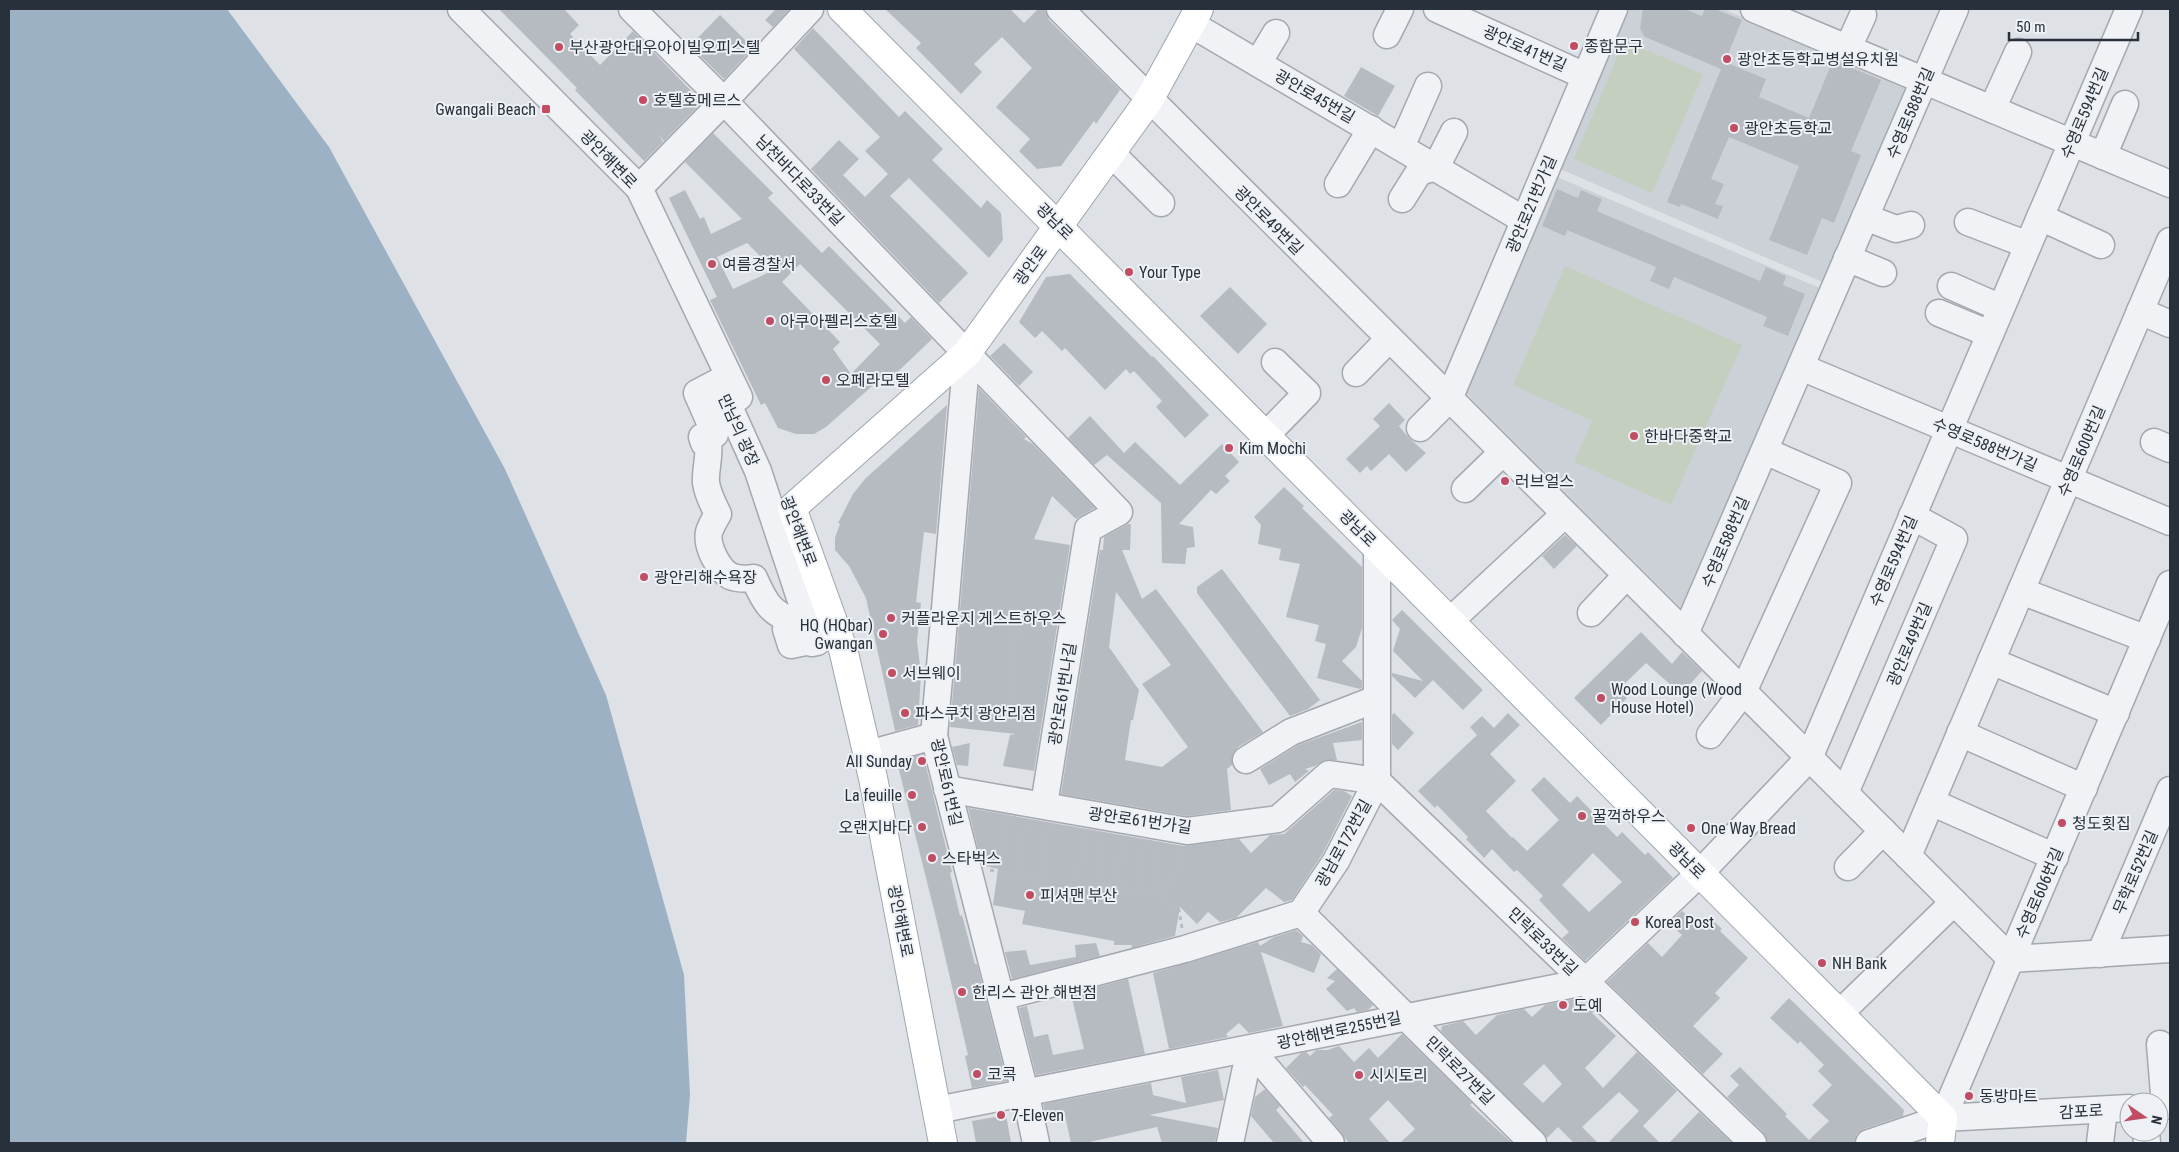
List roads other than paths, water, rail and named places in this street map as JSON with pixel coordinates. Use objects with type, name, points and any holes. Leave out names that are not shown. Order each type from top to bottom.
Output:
[{"type":"main road","name":"광남로","points":[[842,9],[1839,1014],[1941,1131]]},
{"type":"main road","name":"광안로","points":[[792,508],[967,353],[1150,100],[1195,16]]},
{"type":"main road","name":"광안해변로","points":[[792,508],[843,649],[868,754],[943,1143]]},
{"type":"street","name":"광안해변로","points":[[461,9],[484,18],[639,188],[792,508]]},
{"type":"street","name":"남천바다로33번길","points":[[632,9],[724,101],[967,353]]},
{"type":"street","points":[[639,188],[810,9]]},
{"type":"street","name":"광안로49번길","points":[[1060,9],[2011,959]]},
{"type":"street","points":[[1387,35],[1400,9]]},
{"type":"street","name":"광안로41번길","points":[[1438,9],[1585,76]]},
{"type":"street","name":"광안로21번가길","points":[[1449,399],[1614,9]]},
{"type":"street","name":"수영로588번길","points":[[1685,634],[1955,9]]},
{"type":"street","name":"수영로594번길","points":[[1700,873],[1809,758],[2129,9]]},
{"type":"street","points":[[1771,12],[1848,48],[2170,184]]},
{"type":"street","points":[[1848,48],[1862,15]]},
{"type":"street","name":"광안로45번길","points":[[1195,16],[1258,63],[1524,220]]},
{"type":"street","name":"광안로45번길","points":[[1258,63],[1276,34]]},
{"type":"street","points":[[1992,109],[2018,52]]},
{"type":"street","points":[[1401,147],[1428,86]]},
{"type":"street","points":[[2104,156],[2126,104]]},
{"type":"street","name":"광안로45번길","points":[[1338,184],[1371,129]]},
{"type":"street","points":[[1402,200],[1419,172],[1436,168],[1454,132]]},
{"type":"street","points":[[1112,154],[1161,203]]},
{"type":"street","points":[[1865,217],[1896,229],[1911,225]]},
{"type":"street","points":[[2040,217],[2101,245]]},
{"type":"street","points":[[1968,222],[2028,246]]},
{"type":"street","name":"수영로600번길","points":[[1908,856],[2170,241]]},
{"type":"street","points":[[1848,258],[1883,273]]},
{"type":"street","points":[[1951,286],[2001,308]]},
{"type":"street","points":[[2140,311],[2170,324]]},
{"type":"street","points":[[1939,313],[1990,334]]},
{"type":"street","points":[[1356,373],[1389,339]]},
{"type":"street","name":"광안로61번나길","points":[[967,353],[1119,512],[1088,529],[1032,803]]},
{"type":"street","name":"광안로61번길","points":[[967,353],[934,736],[1025,1092],[1036,1143]]},
{"type":"street","points":[[1266,435],[1307,393],[1275,362]]},
{"type":"street","name":"수영로588번가길","points":[[1801,367],[2170,522]]},
{"type":"street","name":"만남의 광장","points":[[718,382],[758,471],[817,642],[812,643],[810,641],[791,645],[786,629],[798,624],[786,620],[766,604],[754,578],[741,579],[730,575],[719,564],[709,543],[709,532],[718,514],[710,498],[706,482],[709,451],[708,443],[704,444],[702,437],[714,434],[697,392],[718,382]]},
{"type":"street","points":[[1420,428],[1449,399]]},
{"type":"street","points":[[1710,735],[1743,692],[1838,482],[1765,451]]},
{"type":"street","points":[[1464,489],[1502,452]]},
{"type":"street","points":[[1450,621],[1565,514]]},
{"type":"street","name":"광안로49번길","points":[[1845,793],[1954,539],[1912,516]]},
{"type":"street","name":"광남로172번길","points":[[1302,913],[1336,861],[1377,781],[1377,547]]},
{"type":"street","points":[[1591,613],[1626,576]]},
{"type":"street","name":"수영로606번길","points":[[1941,1131],[2011,959],[2170,584]]},
{"type":"street","points":[[2021,591],[2147,639]]},
{"type":"street","points":[[1991,662],[2116,713]]},
{"type":"street","points":[[1246,760],[1291,732],[1376,699]]},
{"type":"street","points":[[1960,733],[2084,788]]},
{"type":"street","points":[[868,754],[934,736]]},
{"type":"street","name":"광안로61번가길","points":[[947,789],[1134,821],[1278,819],[1329,774],[1377,781]]},
{"type":"street","name":"민락로33번길","points":[[1377,781],[1753,1143]]},
{"type":"street","name":"무학로52번길","points":[[2100,954],[2170,790]]},
{"type":"street","points":[[1931,802],[2055,857]]},
{"type":"street","points":[[1848,867],[1882,831]]},
{"type":"street","points":[[1585,982],[1700,873]]},
{"type":"street","points":[[1839,1014],[1954,902]]},
{"type":"street","points":[[1001,997],[1185,948],[1302,913]]},
{"type":"street","name":"민락로27번길","points":[[1302,913],[1533,1143]]},
{"type":"street","points":[[2011,959],[2170,950]]},
{"type":"street","name":"광안해변로255번길","points":[[937,1110],[1585,982]]},
{"type":"street","points":[[2160,1044],[2164,1092]]},
{"type":"street","points":[[1230,1143],[1250,1049]]},
{"type":"street","points":[[1250,1049],[1331,1143]]},
{"type":"street","points":[[2100,1143],[2117,1109]]},
{"type":"street","name":"감포로","points":[[1869,1143],[1941,1131],[2117,1109]]},
{"type":"water","points":[[9,9],[227,9],[329,147],[505,469],[606,695],[684,975],[690,1095],[686,1143],[9,1143]]},
{"type":"place","name":"종합문구","points":[[1574,46]]},
{"type":"place","name":"부산광안대우아이빌오피스텔","points":[[559,47]]},
{"type":"place","name":"광안초등학교병설유치원","points":[[1727,59]]},
{"type":"place","name":"호텔호메르스","points":[[643,100]]},
{"type":"place","name":"Gwangali Beach","points":[[546,109]]},
{"type":"place","name":"광안초등학교","points":[[1734,128]]},
{"type":"place","name":"여름경찰서","points":[[712,264]]},
{"type":"place","name":"Your Type","points":[[1129,272]]},
{"type":"place","name":"아쿠아펠리스호텔","points":[[770,321]]},
{"type":"place","name":"오페라모텔","points":[[826,380]]},
{"type":"place","name":"한바다중학교","points":[[1634,436]]},
{"type":"place","name":"Kim Mochi","points":[[1229,448]]},
{"type":"place","name":"러브얼스","points":[[1505,481]]},
{"type":"place","name":"광안리해수욕장","points":[[644,577]]},
{"type":"place","name":"커플라운지 게스트하우스","points":[[891,618]]},
{"type":"place","name":"HQ (HQbar) Gwangan","points":[[883,634]]},
{"type":"place","name":"서브웨이","points":[[892,673]]},
{"type":"place","name":"Wood Lounge (Wood House Hotel)","points":[[1601,698]]},
{"type":"place","name":"파스쿠치 광안리점","points":[[905,713]]},
{"type":"place","name":"All Sunday","points":[[922,761]]},
{"type":"place","name":"La feuille","points":[[912,795]]},
{"type":"place","name":"꿀꺽하우스","points":[[1582,816]]},
{"type":"place","name":"청도횟집","points":[[2062,823]]},
{"type":"place","name":"오랜지바다","points":[[922,827]]},
{"type":"place","name":"One Way Bread","points":[[1691,828]]},
{"type":"place","name":"스타벅스","points":[[932,858]]},
{"type":"place","name":"피셔맨 부산","points":[[1030,895]]},
{"type":"place","name":"Korea Post","points":[[1635,922]]},
{"type":"place","name":"NH Bank","points":[[1822,963]]},
{"type":"place","name":"한리스 관안 해변점","points":[[962,992]]},
{"type":"place","name":"도예","points":[[1563,1005]]},
{"type":"place","name":"코콕","points":[[977,1074]]},
{"type":"place","name":"시시토리","points":[[1359,1075]]},
{"type":"place","name":"동방마트","points":[[1969,1096]]},
{"type":"place","name":"7-Eleven","points":[[1001,1115]]}]
